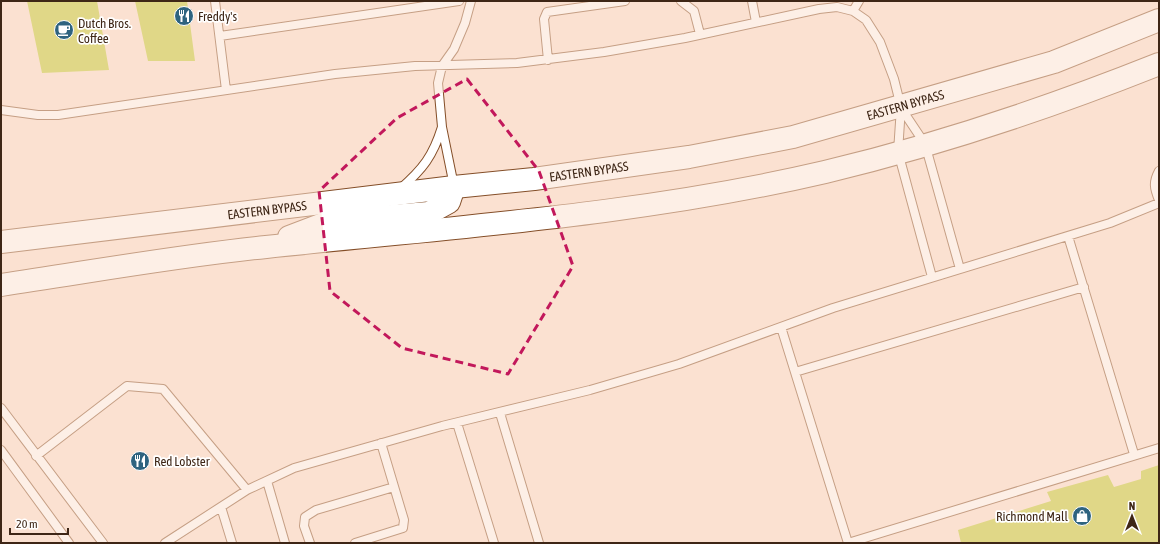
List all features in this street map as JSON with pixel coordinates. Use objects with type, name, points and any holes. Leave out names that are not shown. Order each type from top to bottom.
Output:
[{"type":"main road","name":"EASTERN BYPASS","points":[[1,242],[393,194],[534,179],[689,157],[794,137],[1054,62],[1159,20]]},
{"type":"main road","points":[[1,285],[262,248],[530,222],[678,200],[825,172],[898,152],[1069,100],[1159,64]]},
{"type":"main road","points":[[262,248],[331,222],[429,213],[449,202],[454,187]]},
{"type":"lane","points":[[215,1],[226,90]]},
{"type":"lane","points":[[220,36],[459,1]]},
{"type":"lane","points":[[454,187],[442,127],[438,83],[442,66],[454,49],[465,23],[471,1]]},
{"type":"lane","points":[[548,60],[544,19],[547,12],[625,1]]},
{"type":"lane","points":[[681,1],[694,11],[700,34]]},
{"type":"lane","points":[[752,1],[756,22]]},
{"type":"lane","points":[[853,11],[859,1]]},
{"type":"lane","points":[[1,110],[38,115],[58,115],[335,74],[415,66],[489,65],[548,60],[632,48],[819,9],[837,8],[853,11],[866,20],[880,42],[894,79],[900,107],[898,152],[932,277]]},
{"type":"lane","points":[[900,107],[925,144],[960,269]]},
{"type":"lane","points":[[393,194],[418,174],[435,149],[442,127]]},
{"type":"lane","points":[[1159,171],[1154,188],[1159,200]]},
{"type":"lane","points":[[164,543],[247,490],[294,468],[457,423],[590,390],[679,364],[834,308],[1110,223],[1159,203]]},
{"type":"lane","points":[[1068,236],[1134,454]]},
{"type":"lane","points":[[795,372],[1084,287]]},
{"type":"lane","points":[[781,327],[848,543],[1134,454],[1159,448]]},
{"type":"lane","points":[[36,456],[127,386],[163,389],[247,490]]},
{"type":"lane","points":[[1,408],[103,543]]},
{"type":"lane","points":[[500,413],[538,543]]},
{"type":"lane","points":[[457,423],[494,543]]},
{"type":"lane","points":[[355,543],[403,528],[404,520],[381,444]]},
{"type":"lane","points":[[1,450],[69,543]]},
{"type":"lane","points":[[267,481],[285,543]]},
{"type":"lane","points":[[310,543],[304,526],[305,517],[316,510],[394,487]]},
{"type":"lane","points":[[221,507],[232,543]]},
{"type":"highlighted area","points":[[467,79],[539,171],[573,266],[508,374],[402,348],[330,291],[319,191],[397,118]]},
{"type":"building","points":[[27,1],[97,1],[109,70],[42,73]]},
{"type":"building","points":[[135,1],[187,1],[195,61],[148,61]]},
{"type":"building","name":"Richmond Mall","points":[[1159,465],[1159,543],[961,543],[958,530],[1051,501],[1047,492],[1108,475],[1114,487],[1141,479],[1141,471]]},
{"type":"place","name":"Freddy's","points":[[184,16]]},
{"type":"place","name":"Dutch Bros. Coffee","points":[[64,30]]},
{"type":"place","name":"Red Lobster","points":[[140,461]]},
{"type":"place","name":"Richmond Mall","points":[[1082,516]]}]
